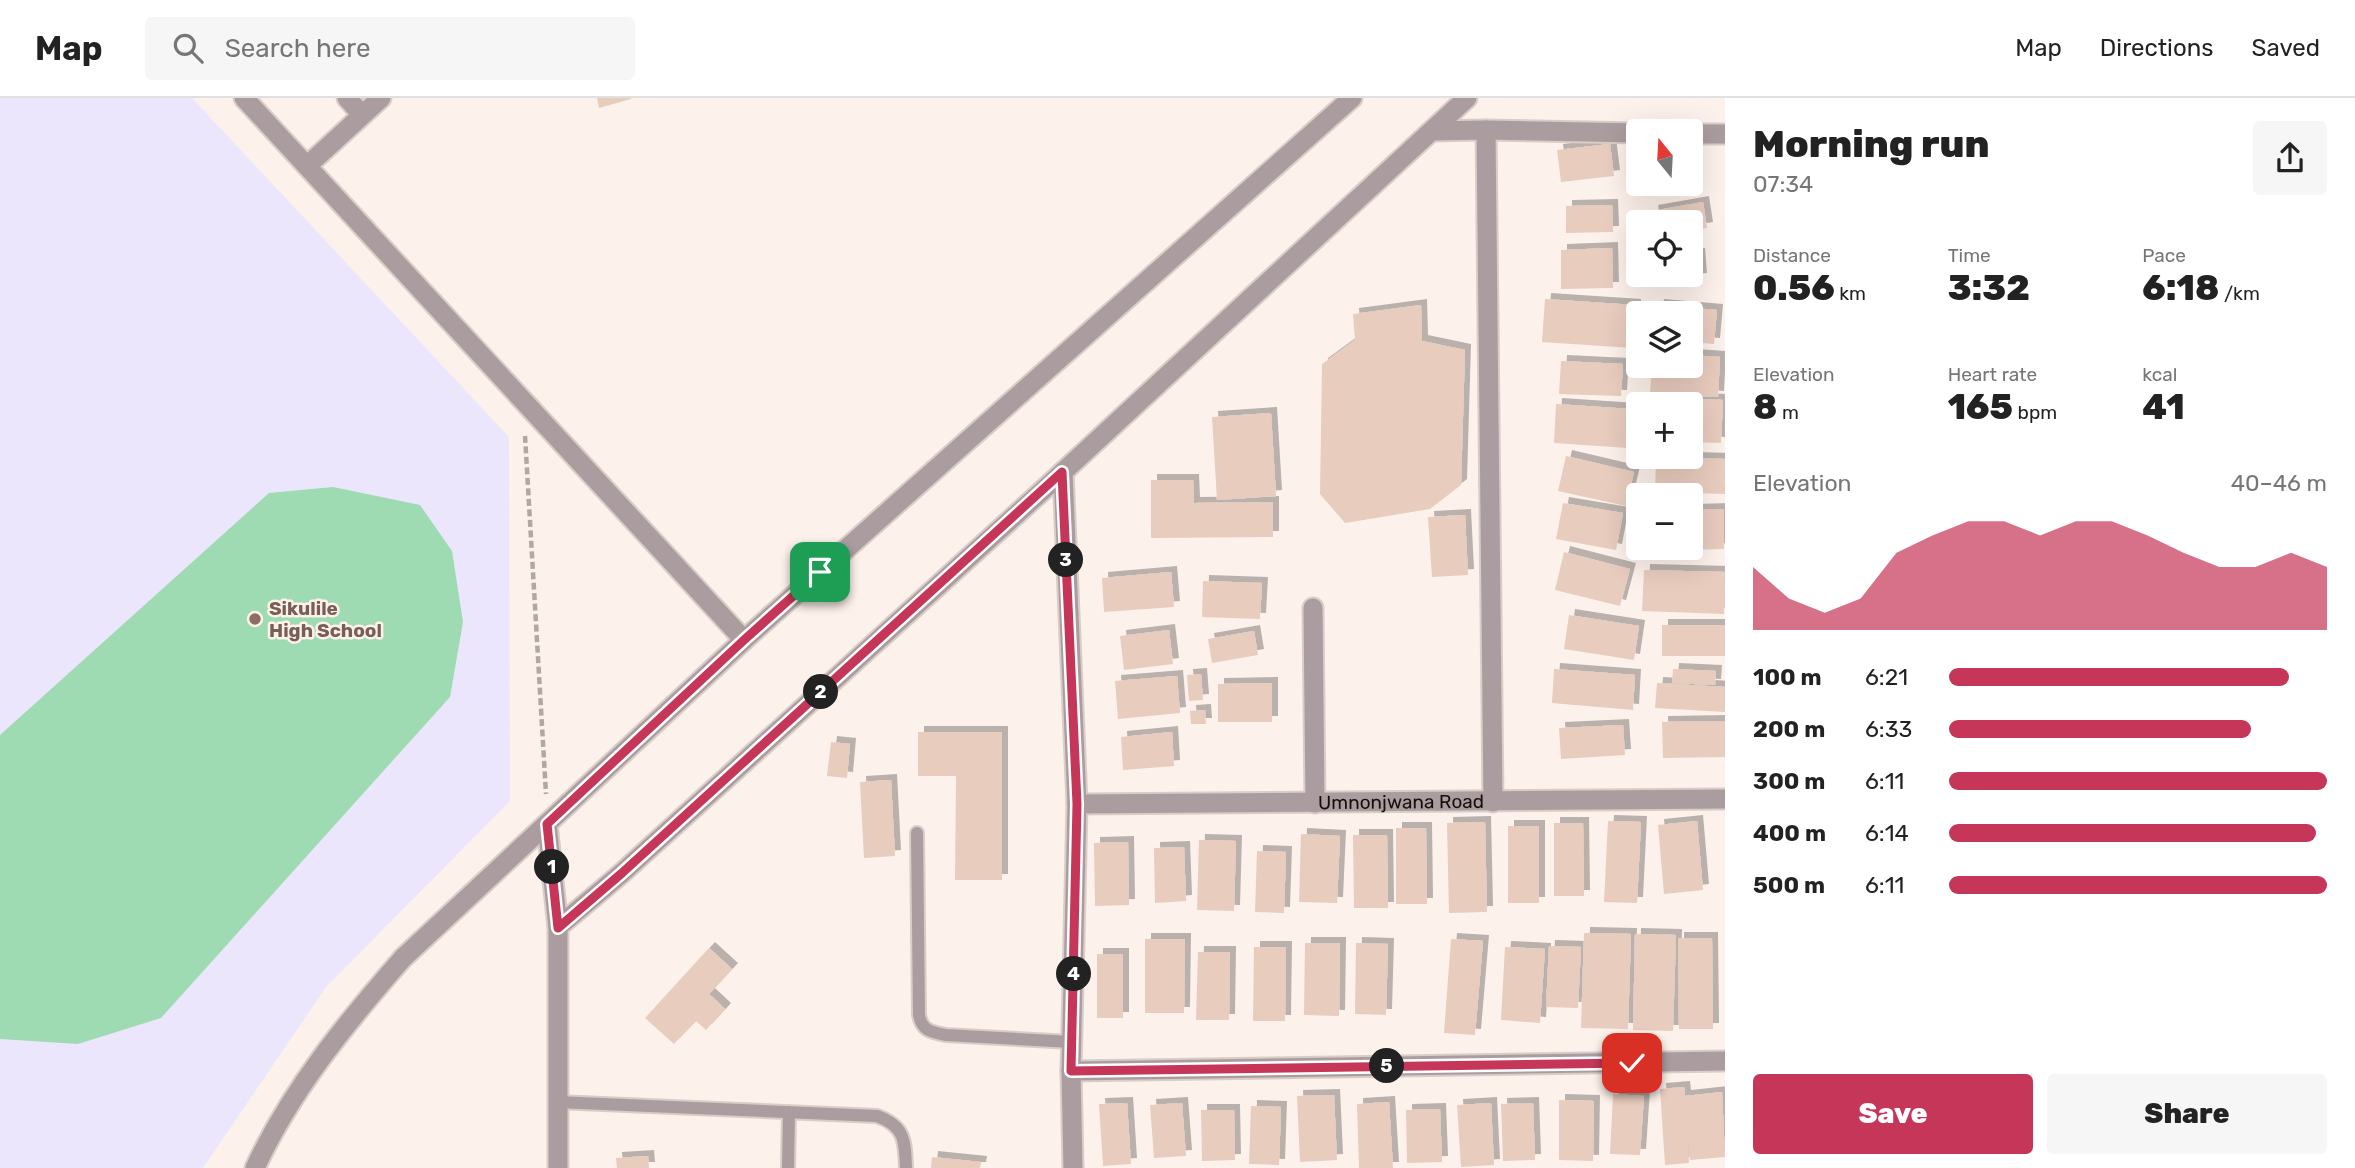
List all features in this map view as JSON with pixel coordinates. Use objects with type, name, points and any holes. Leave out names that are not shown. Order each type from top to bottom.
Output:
[{"type":"street","points":[[244,98],[744,640]]},
{"type":"street","points":[[347,98],[362,115]]},
{"type":"street","points":[[307,166],[381,98]]},
{"type":"street","points":[[255,1168],[275,1126],[302,1086],[358,1010],[403,958],[744,640],[1352,98]]},
{"type":"street","points":[[558,928],[622,873],[1062,472],[1467,98]]},
{"type":"street","points":[[1486,130],[1493,802]]},
{"type":"street","points":[[1432,131],[1626,133]]},
{"type":"street","points":[[1703,134],[1725,134]]},
{"type":"street","points":[[1062,472],[1077,804],[1071,1071],[1073,1168]]},
{"type":"street","points":[[1313,608],[1315,803]]},
{"type":"street","name":"Umnonjwana Road","points":[[1077,804],[1725,799]]},
{"type":"street","points":[[547,824],[558,928],[558,1168]]},
{"type":"street","points":[[1071,1071],[1725,1061]]},
{"type":"lane","points":[[916,833],[919,1015],[923,1027],[928,1031],[946,1035],[1072,1042]]},
{"type":"lane","points":[[557,1102],[877,1116],[894,1125],[905,1141],[906,1168]]},
{"type":"lane","points":[[789,1112],[789,1168]]},
{"type":"path","points":[[523,400],[547,824]]},
{"type":"shaded area","name":"Sikulile High School","points":[[0,98],[192,98],[509,437],[510,801],[326,987],[203,1168],[0,1168]]},
{"type":"green space","points":[[333,487],[420,505],[452,551],[463,622],[450,697],[161,1018],[78,1044],[0,1039],[0,735],[269,493]]},
{"type":"building","points":[[597,98],[631,98],[631,99],[599,108]]},
{"type":"building","points":[[1610,144],[1614,176],[1561,182],[1557,150]]},
{"type":"building","points":[[1703,202],[1707,228],[1703,229],[1703,210],[1658,210]]},
{"type":"building","points":[[1612,205],[1613,232],[1566,233],[1566,206]]},
{"type":"building","points":[[1612,248],[1613,288],[1561,289],[1561,250]]},
{"type":"building","points":[[1545,299],[1626,304],[1626,348],[1542,342]]},
{"type":"building","points":[[1421,305],[1422,341],[1465,350],[1461,485],[1430,509],[1345,523],[1320,494],[1322,364],[1355,340],[1353,314]]},
{"type":"building","points":[[1703,309],[1717,310],[1714,344],[1703,343]]},
{"type":"building","points":[[1703,356],[1720,357],[1718,397],[1703,396],[1703,392],[1650,392],[1651,378],[1703,378]]},
{"type":"building","points":[[1561,361],[1623,364],[1621,396],[1559,394]]},
{"type":"building","points":[[1703,399],[1723,400],[1721,443],[1703,442]]},
{"type":"building","points":[[1556,404],[1626,409],[1626,448],[1554,443]]},
{"type":"building","points":[[1271,413],[1276,496],[1217,500],[1212,417]]},
{"type":"building","points":[[1566,456],[1634,472],[1631,483],[1626,483],[1626,506],[1558,491]]},
{"type":"building","points":[[1703,458],[1725,459],[1725,494],[1703,493],[1703,483],[1655,483],[1656,469],[1703,469]]},
{"type":"building","points":[[1151,480],[1193,480],[1194,503],[1273,502],[1273,537],[1151,538]]},
{"type":"building","points":[[1563,503],[1623,513],[1616,550],[1556,539]]},
{"type":"building","points":[[1724,509],[1724,549],[1703,550],[1703,510]]},
{"type":"building","points":[[1465,515],[1468,575],[1432,577],[1428,517]]},
{"type":"building","points":[[1564,552],[1630,569],[1620,606],[1555,590]]},
{"type":"building","points":[[1644,570],[1725,572],[1724,614],[1642,611]]},
{"type":"building","points":[[1171,572],[1174,607],[1104,612],[1102,578]]},
{"type":"building","points":[[1203,581],[1262,583],[1260,619],[1202,617]]},
{"type":"building","points":[[1569,615],[1639,626],[1634,660],[1564,649]]},
{"type":"building","points":[[1662,625],[1725,625],[1725,656],[1662,656]]},
{"type":"building","points":[[1169,630],[1173,664],[1124,670],[1120,636]]},
{"type":"building","points":[[1254,631],[1258,655],[1212,663],[1208,639]]},
{"type":"building","points":[[1554,669],[1635,675],[1633,710],[1552,703]]},
{"type":"building","points":[[1673,669],[1716,671],[1715,685],[1672,683]]},
{"type":"building","points":[[1201,674],[1203,700],[1189,701],[1187,675]]},
{"type":"building","points":[[1177,676],[1180,713],[1118,719],[1115,681]]},
{"type":"building","points":[[1272,683],[1272,722],[1218,722],[1218,684]]},
{"type":"building","points":[[1657,683],[1725,687],[1725,712],[1655,708]]},
{"type":"building","points":[[1205,710],[1206,724],[1191,724],[1190,711]]},
{"type":"building","points":[[1725,721],[1725,757],[1663,758],[1662,722]]},
{"type":"building","points":[[1623,725],[1625,755],[1561,759],[1559,728]]},
{"type":"building","points":[[918,732],[1002,732],[1002,880],[955,880],[956,776],[918,776]]},
{"type":"building","points":[[1172,732],[1174,766],[1123,770],[1121,737]]},
{"type":"building","points":[[831,742],[850,744],[847,778],[827,776]]},
{"type":"building","points":[[891,780],[895,856],[864,858],[860,782]]},
{"type":"building","points":[[1608,821],[1641,822],[1637,903],[1604,902]]},
{"type":"building","points":[[1697,821],[1703,890],[1664,894],[1658,825]]},
{"type":"building","points":[[1485,822],[1487,912],[1449,913],[1447,823]]},
{"type":"building","points":[[1554,823],[1583,823],[1584,896],[1554,896]]},
{"type":"building","points":[[1508,826],[1539,826],[1539,903],[1508,903]]},
{"type":"building","points":[[1396,828],[1426,828],[1427,904],[1396,904]]},
{"type":"building","points":[[1301,834],[1340,836],[1337,903],[1299,902]]},
{"type":"building","points":[[1353,835],[1387,835],[1388,908],[1354,908]]},
{"type":"building","points":[[1199,840],[1236,841],[1234,911],[1197,910]]},
{"type":"building","points":[[1128,842],[1129,905],[1095,906],[1094,843]]},
{"type":"building","points":[[1184,847],[1186,901],[1155,903],[1154,848]]},
{"type":"building","points":[[1257,851],[1286,852],[1284,913],[1255,912]]},
{"type":"building","points":[[1584,933],[1631,934],[1628,1029],[1581,1028]]},
{"type":"building","points":[[1635,934],[1676,935],[1673,1031],[1633,1030]]},
{"type":"building","points":[[1678,938],[1712,938],[1713,1029],[1679,1029]]},
{"type":"building","points":[[1145,939],[1185,939],[1184,1013],[1145,1013]]},
{"type":"building","points":[[1451,939],[1483,941],[1475,1035],[1444,1033]]},
{"type":"building","points":[[1305,943],[1340,943],[1339,1016],[1304,1015]]},
{"type":"building","points":[[1356,943],[1388,944],[1386,1015],[1355,1014]]},
{"type":"building","points":[[1549,946],[1581,947],[1578,1008],[1546,1007]]},
{"type":"building","points":[[1254,947],[1286,947],[1285,1021],[1253,1021]]},
{"type":"building","points":[[1505,947],[1545,949],[1540,1023],[1501,1020]]},
{"type":"building","points":[[709,948],[732,969],[709,994],[725,1009],[706,1030],[696,1021],[674,1044],[645,1018]]},
{"type":"building","points":[[1198,952],[1230,952],[1229,1020],[1196,1020]]},
{"type":"building","points":[[1097,954],[1123,954],[1123,1018],[1097,1018]]},
{"type":"building","points":[[1684,1087],[1685,1096],[1722,1092],[1725,1157],[1690,1160],[1686,1118],[1689,1163],[1665,1165],[1660,1089]]},
{"type":"building","points":[[1613,1094],[1644,1096],[1640,1155],[1610,1154]]},
{"type":"building","points":[[1334,1095],[1337,1160],[1300,1162],[1297,1096]]},
{"type":"building","points":[[1559,1100],[1594,1101],[1593,1161],[1559,1160]]},
{"type":"building","points":[[1389,1102],[1393,1168],[1359,1168],[1357,1104]]},
{"type":"building","points":[[1127,1103],[1131,1164],[1103,1166],[1099,1104]]},
{"type":"building","points":[[1182,1103],[1186,1156],[1154,1158],[1150,1105]]},
{"type":"building","points":[[1491,1103],[1494,1165],[1461,1167],[1457,1105]]},
{"type":"building","points":[[1533,1103],[1535,1160],[1503,1161],[1501,1104]]},
{"type":"building","points":[[1251,1106],[1281,1107],[1279,1165],[1249,1164]]},
{"type":"building","points":[[1440,1109],[1442,1162],[1407,1163],[1406,1110]]},
{"type":"building","points":[[1201,1110],[1234,1110],[1235,1160],[1202,1161]]},
{"type":"building","points":[[648,1156],[649,1168],[617,1168],[616,1158]]},
{"type":"building","points":[[932,1157],[981,1162],[980,1168],[931,1168]]},
{"type":"place","name":"Sikulile High School","points":[[255,619]]},
{"type":"route","points":[[820,572],[547,824],[558,928],[622,873],[1062,472],[1077,804],[1071,1071],[1632,1063]]}]
